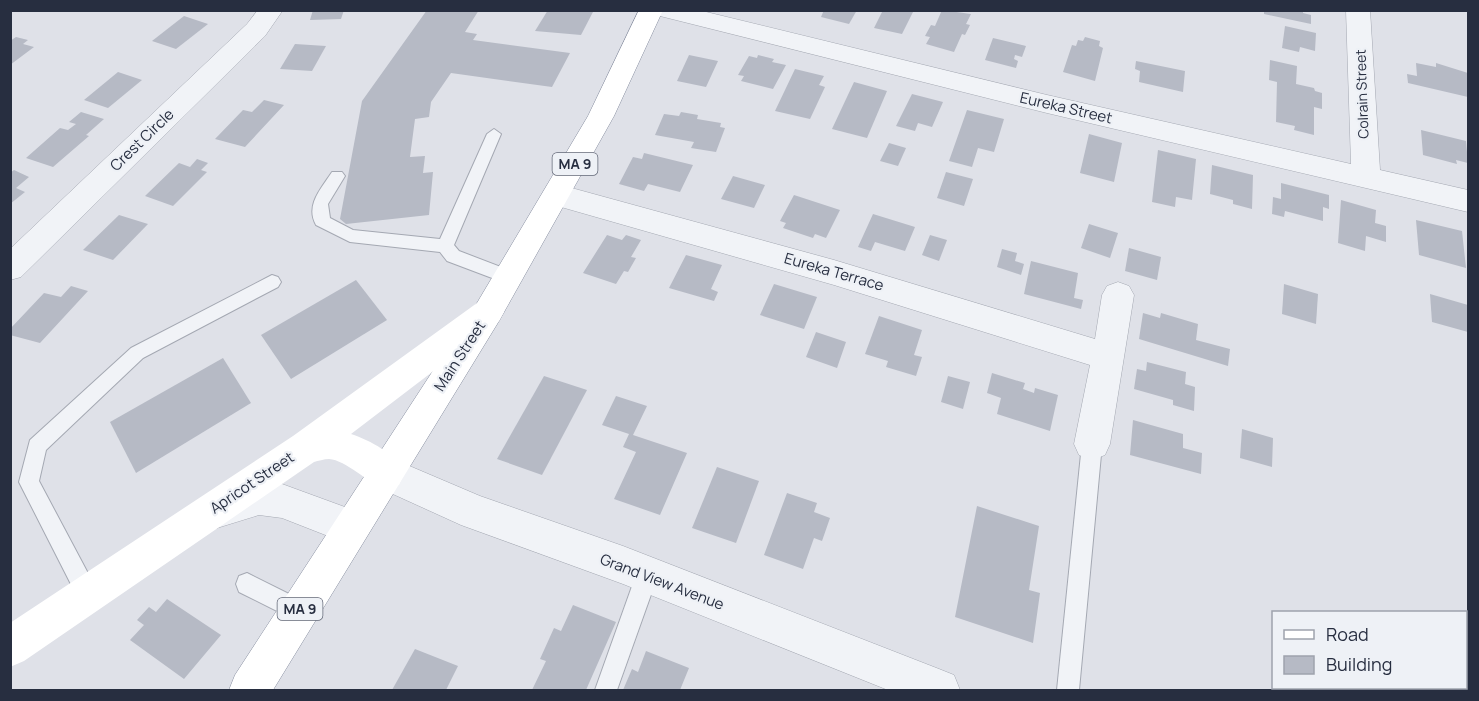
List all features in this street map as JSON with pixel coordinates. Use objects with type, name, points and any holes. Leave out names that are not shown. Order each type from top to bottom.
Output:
[{"type":"main road","name":"Main Street","points":[[250,690],[488,312],[557,195],[606,107],[651,10]]},
{"type":"main road","name":"Apricot Street","points":[[10,647],[306,447],[488,312]]},
{"type":"main road","points":[[306,447],[329,442],[355,452],[386,473]]},
{"type":"street","name":"Crest Circle","points":[[10,268],[256,30],[271,10]]},
{"type":"street","name":"Eureka Street","points":[[665,10],[1047,104],[1468,201]]},
{"type":"street","name":"Colrain Street","points":[[1358,10],[1366,177]]},
{"type":"street","name":"Eureka Terrace","points":[[557,195],[658,221],[939,302],[1108,357]]},
{"type":"street","points":[[1092,444],[1118,295]]},
{"type":"street","name":"Grand View Avenue","points":[[386,473],[474,512],[647,575],[939,690]]},
{"type":"street","points":[[207,513],[259,498],[282,501],[351,528]]},
{"type":"lane","points":[[444,246],[494,134]]},
{"type":"lane","points":[[337,176],[320,204],[322,220],[350,236],[444,246],[453,256],[508,278]]},
{"type":"lane","points":[[88,594],[28,482],[37,446],[137,353],[272,282]]},
{"type":"lane","points":[[1068,690],[1092,444]]},
{"type":"lane","points":[[606,690],[647,575]]},
{"type":"lane","points":[[247,584],[299,611]]},
{"type":"building","points":[[313,10],[344,10],[341,19],[310,20]]},
{"type":"building","points":[[427,10],[479,10],[465,32],[477,34],[473,40],[570,53],[552,87],[451,73],[431,102],[429,117],[415,119],[410,157],[425,156],[423,173],[433,172],[429,215],[346,224],[340,219],[362,101]]},
{"type":"building","points":[[548,10],[594,10],[581,35],[535,31]]},
{"type":"building","points":[[824,10],[857,10],[849,24],[821,17]]},
{"type":"building","points":[[883,10],[914,10],[902,34],[874,28]]},
{"type":"building","points":[[942,10],[971,14],[966,24],[970,25],[965,35],[962,34],[954,52],[926,44],[930,37],[925,36],[931,25],[935,26]]},
{"type":"building","points":[[1264,10],[1303,10],[1303,13],[1311,15],[1311,24],[1264,14]]},
{"type":"building","points":[[184,16],[208,24],[176,49],[152,41]]},
{"type":"building","points":[[1285,26],[1316,33],[1315,51],[1300,47],[1299,52],[1282,48]]},
{"type":"building","points":[[16,37],[28,40],[23,44],[34,47],[10,65],[10,41]]},
{"type":"building","points":[[1085,37],[1100,41],[1099,46],[1103,48],[1095,81],[1063,72],[1072,45],[1076,46],[1078,40],[1083,41]]},
{"type":"building","points":[[993,38],[1026,46],[1022,57],[1015,55],[1014,59],[1018,61],[1016,68],[985,60]]},
{"type":"building","points":[[295,44],[326,46],[312,71],[280,69]]},
{"type":"building","points":[[689,55],[718,61],[706,87],[677,81]]},
{"type":"building","points":[[758,55],[774,59],[772,62],[786,65],[773,89],[741,81],[744,76],[738,75],[749,56],[757,58]]},
{"type":"building","points":[[1270,60],[1297,66],[1296,84],[1314,88],[1315,91],[1322,93],[1322,109],[1314,107],[1314,135],[1294,130],[1295,126],[1276,122],[1277,82],[1269,80]]},
{"type":"building","points":[[1136,61],[1185,71],[1183,92],[1139,82],[1140,71],[1135,69]]},
{"type":"building","points":[[1416,63],[1436,67],[1436,63],[1468,73],[1468,97],[1408,83],[1407,74],[1417,76]]},
{"type":"building","points":[[795,69],[824,76],[819,85],[825,87],[810,119],[775,111]]},
{"type":"building","points":[[118,72],[142,80],[108,108],[84,100]]},
{"type":"building","points":[[854,82],[887,91],[867,138],[832,129]]},
{"type":"building","points":[[912,94],[943,102],[932,127],[918,123],[915,131],[896,126]]},
{"type":"building","points":[[264,100],[284,105],[245,147],[215,139],[243,110],[252,112]]},
{"type":"building","points":[[967,110],[1004,119],[994,152],[978,148],[972,167],[949,161]]},
{"type":"building","points":[[81,112],[104,119],[86,135],[89,136],[53,167],[26,158],[60,128],[68,130],[76,124],[69,122]]},
{"type":"building","points":[[681,112],[698,115],[697,119],[721,123],[720,127],[725,128],[716,152],[691,148],[694,142],[655,135],[664,114],[679,116]]},
{"type":"building","points":[[1421,130],[1466,141],[1468,163],[1456,160],[1457,164],[1423,155]]},
{"type":"building","points":[[1089,134],[1122,143],[1114,182],[1080,173]]},
{"type":"building","points":[[889,143],[906,148],[898,166],[880,161]]},
{"type":"building","points":[[1158,150],[1196,159],[1192,200],[1176,197],[1175,207],[1152,202]]},
{"type":"building","points":[[644,153],[693,165],[680,192],[648,184],[644,191],[619,184],[633,157],[642,159]]},
{"type":"building","points":[[197,159],[208,163],[201,170],[207,172],[173,206],[145,196],[179,163],[190,167]]},
{"type":"building","points":[[1212,165],[1253,175],[1252,209],[1233,204],[1233,200],[1210,194]]},
{"type":"building","points":[[14,170],[29,177],[16,188],[25,192],[10,204],[10,173]]},
{"type":"building","points":[[946,172],[973,179],[964,206],[937,198]]},
{"type":"building","points":[[733,176],[765,185],[754,208],[721,199]]},
{"type":"building","points":[[1281,183],[1329,195],[1329,209],[1323,207],[1323,221],[1285,211],[1284,217],[1272,214],[1273,197],[1281,199]]},
{"type":"building","points":[[794,195],[840,210],[826,238],[815,234],[813,238],[783,228],[786,223],[780,221]]},
{"type":"building","points":[[1341,200],[1376,210],[1375,223],[1386,226],[1386,242],[1366,236],[1365,251],[1338,243]]},
{"type":"building","points":[[873,214],[915,227],[905,251],[875,242],[871,251],[858,247]]},
{"type":"building","points":[[119,215],[148,224],[113,260],[83,250]]},
{"type":"building","points":[[1416,220],[1462,231],[1466,268],[1419,255]]},
{"type":"building","points":[[1089,224],[1118,233],[1110,258],[1081,248]]},
{"type":"building","points":[[607,235],[622,240],[626,235],[641,240],[631,257],[636,258],[628,272],[624,271],[616,284],[583,273]]},
{"type":"building","points":[[930,235],[947,240],[939,261],[922,255]]},
{"type":"building","points":[[1129,248],[1161,257],[1157,280],[1125,271]]},
{"type":"building","points":[[1002,249],[1017,253],[1015,261],[1024,264],[1021,275],[997,267]]},
{"type":"building","points":[[686,255],[722,265],[711,289],[718,292],[714,301],[669,288]]},
{"type":"building","points":[[1031,261],[1078,273],[1074,298],[1083,300],[1081,309],[1024,294]]},
{"type":"building","points":[[356,280],[387,320],[291,379],[261,335]]},
{"type":"building","points":[[774,284],[817,297],[804,329],[760,315]]},
{"type":"building","points":[[1284,284],[1318,294],[1316,324],[1282,314]]},
{"type":"building","points":[[71,286],[88,291],[40,343],[10,335],[10,329],[44,293],[61,297]]},
{"type":"building","points":[[1430,294],[1468,305],[1468,332],[1432,322]]},
{"type":"building","points":[[1143,313],[1160,318],[1161,313],[1198,324],[1196,340],[1230,349],[1228,366],[1139,339]]},
{"type":"building","points":[[879,316],[922,330],[914,355],[922,357],[916,376],[886,367],[888,361],[865,354]]},
{"type":"building","points":[[816,332],[846,342],[837,368],[806,357]]},
{"type":"building","points":[[223,358],[251,403],[136,473],[110,422]]},
{"type":"building","points":[[1147,362],[1186,372],[1185,384],[1195,387],[1194,411],[1173,405],[1173,400],[1134,389],[1137,369],[1146,371]]},
{"type":"building","points":[[992,373],[1025,383],[1023,389],[1034,393],[1035,388],[1058,395],[1050,431],[997,414],[1001,398],[987,393]]},
{"type":"building","points":[[544,376],[587,390],[542,475],[497,459]]},
{"type":"building","points":[[948,376],[970,382],[963,409],[941,402]]},
{"type":"building","points":[[616,396],[647,406],[633,435],[687,453],[660,515],[614,499],[636,452],[623,447],[629,434],[602,425]]},
{"type":"building","points":[[1133,420],[1183,434],[1183,448],[1202,453],[1201,474],[1130,455]]},
{"type":"building","points":[[1242,429],[1273,438],[1272,467],[1240,458]]},
{"type":"building","points":[[717,467],[759,481],[736,543],[692,528]]},
{"type":"building","points":[[787,493],[817,503],[814,512],[830,518],[822,541],[814,538],[803,569],[764,555]]},
{"type":"building","points":[[977,506],[1039,526],[1029,590],[1040,593],[1033,643],[955,617]]},
{"type":"building","points":[[167,599],[221,635],[184,679],[130,640],[144,625],[137,620],[149,607],[156,612]]},
{"type":"building","points":[[573,605],[616,622],[586,690],[532,690],[546,661],[540,659],[554,628],[561,631]]},
{"type":"building","points":[[415,649],[458,666],[446,690],[392,690]]},
{"type":"building","points":[[646,651],[689,668],[680,690],[623,690],[632,669],[638,672]]}]
